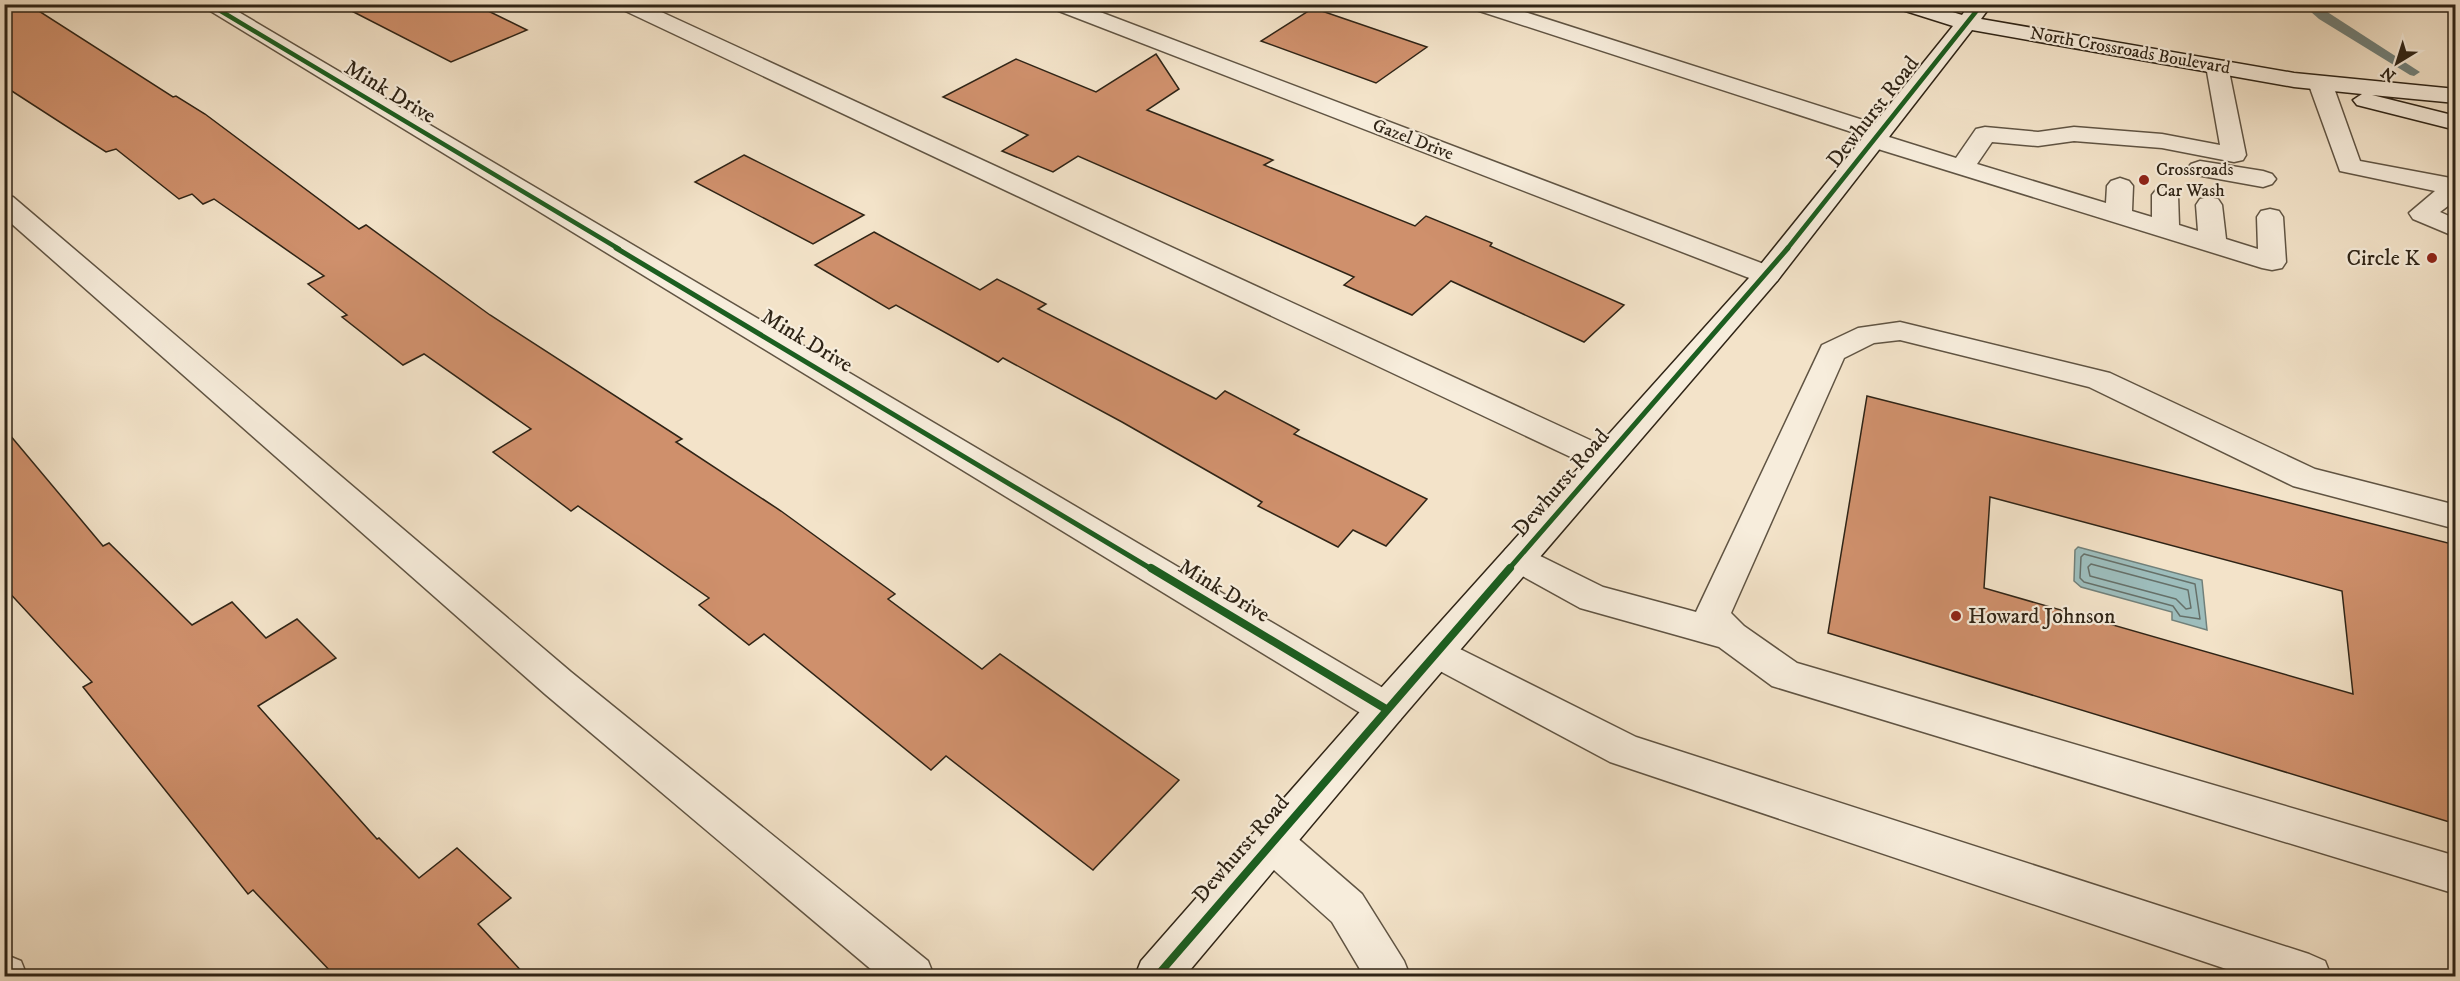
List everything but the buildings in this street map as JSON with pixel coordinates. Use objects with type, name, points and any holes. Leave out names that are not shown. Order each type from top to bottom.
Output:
[{"type":"street","name":"Mink Drive","points":[[209,4],[1386,709]]},
{"type":"street","points":[[626,4],[1605,459]]},
{"type":"street","name":"Gazel Drive","points":[[1058,4],[1767,275]]},
{"type":"street","points":[[1477,4],[1877,137],[1962,168],[2036,161],[2082,161],[2268,198]]},
{"type":"street","name":"North Crossroads Boulevard","points":[[1903,4],[1974,14],[2217,66],[2294,80],[2456,96]]},
{"type":"street","name":"Dewhurst Road","points":[[1156,976],[1386,709],[1767,275],[1974,14]]},
{"type":"street","points":[[1962,168],[1985,134],[2036,161],[2076,203],[2272,262],[2268,198],[2234,155],[2217,66]]},
{"type":"street","name":"North Crossroads Boulevard","points":[[2294,80],[2456,123]]},
{"type":"street","points":[[2322,88],[2349,166],[2456,187]]},
{"type":"street","points":[[2036,161],[2074,134],[2162,141],[2234,155]]},
{"type":"street","points":[[2076,203],[2082,161]]},
{"type":"street","points":[[2119,216],[2120,169]]},
{"type":"street","points":[[2163,177],[2166,230]]},
{"type":"street","points":[[2207,186],[2213,245]]},
{"type":"street","points":[[2456,187],[2422,213],[2456,229]]},
{"type":"street","points":[[4,203],[558,684],[912,976]]},
{"type":"street","points":[[2456,517],[2305,478],[2099,380],[1900,332],[1868,334],[1832,352],[1712,616],[1731,636],[1785,675],[2456,875]]},
{"type":"street","points":[[1518,558],[1593,598],[1731,636]]},
{"type":"street","points":[[1436,652],[1624,750],[2309,976]]},
{"type":"street","points":[[1272,842],[1347,908],[1388,976]]},
{"type":"water","points":[[2078,547],[2202,580],[2207,630],[2172,620],[2172,612],[2081,587],[2074,581],[2075,550]]},
{"type":"waterway","points":[[2307,4],[2323,17],[2414,72]]},
{"type":"cycle path","points":[[209,4],[1386,709]]},
{"type":"cycle path","points":[[1157,976],[1386,709],[1767,275],[1982,4]]},
{"type":"place","name":"Crossroads Car Wash","points":[[2144,180]]},
{"type":"place","name":"Circle K","points":[[2432,258]]},
{"type":"place","name":"Howard Johnson","points":[[1956,616]]}]
